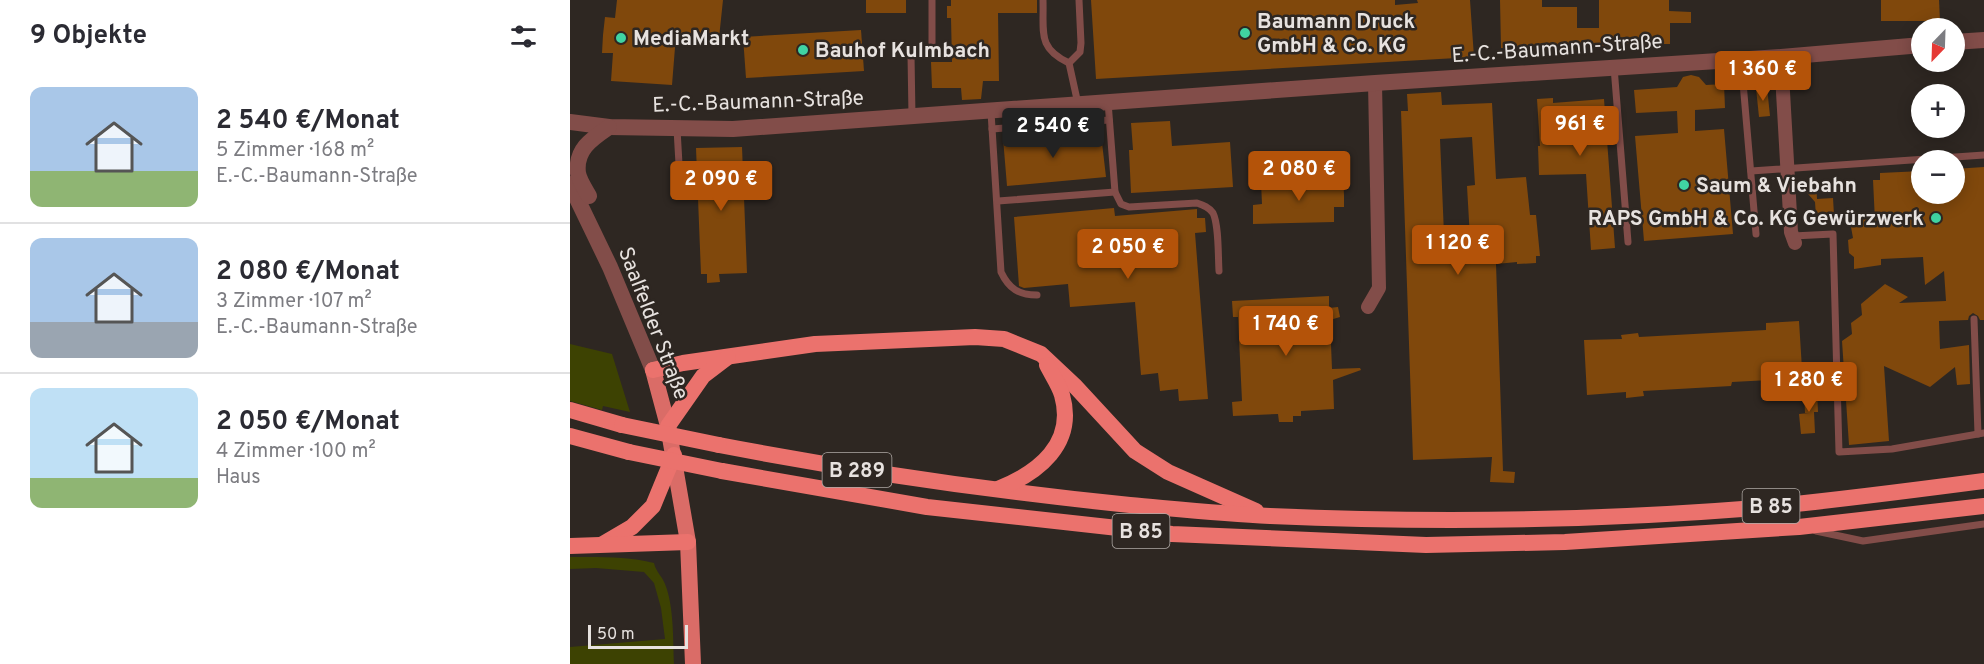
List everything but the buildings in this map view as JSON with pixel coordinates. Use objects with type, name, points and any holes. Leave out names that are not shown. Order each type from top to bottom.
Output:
[{"type":"highway","points":[[653,370],[730,355],[815,344],[975,337],[1004,339],[1041,354],[1074,385],[1135,451],[1168,472],[1268,516]]},
{"type":"highway","points":[[995,490],[1021,480],[1038,468],[1053,451],[1064,428],[1065,410],[1061,393],[1041,354]]},
{"type":"highway","points":[[668,426],[703,376],[730,355]]},
{"type":"highway","name":"B 289","points":[[570,410],[622,425],[862,471],[995,490],[1268,516]]},
{"type":"highway","name":"B 85","points":[[570,436],[629,452],[722,471],[927,507],[1172,534],[1426,545],[1565,542],[1799,527],[1984,506]]},
{"type":"highway","points":[[603,544],[632,527],[653,506],[674,455]]},
{"type":"highway","name":"B 85","points":[[1268,516],[1407,520],[1557,519],[1756,508],[1984,481]]},
{"type":"highway","points":[[570,546],[688,542]]},
{"type":"main road","name":"Saalfelder Straße","points":[[653,370],[674,455],[688,542],[693,658]]},
{"type":"street","points":[[1965,41],[1984,40]]},
{"type":"street","name":"E.-C.-Baumann-Straße","points":[[570,122],[609,127],[733,129],[1375,83],[1781,57],[1911,46]]},
{"type":"street","points":[[1781,57],[1794,240]]},
{"type":"street","points":[[1368,307],[1379,288],[1375,83]]},
{"type":"street","points":[[598,240],[596,210],[578,174],[579,156],[586,143],[609,127]]},
{"type":"street","name":"Saalfelder Straße","points":[[570,184],[598,240],[653,370]]},
{"type":"lane","points":[[912,116],[911,55],[932,51],[932,0]]},
{"type":"lane","points":[[1043,0],[1044,42],[1054,56],[1069,63]]},
{"type":"lane","points":[[1069,63],[1080,52],[1079,0]]},
{"type":"lane","points":[[1742,59],[1756,234]]},
{"type":"lane","points":[[1069,63],[1078,104]]},
{"type":"lane","points":[[1614,67],[1628,242]]},
{"type":"lane","points":[[1108,102],[1115,192],[1121,204],[1129,207],[1197,203],[1205,206],[1212,212],[1215,220],[1219,271]]},
{"type":"lane","points":[[991,110],[1001,272],[1006,283],[1013,290],[1025,295],[1037,295]]},
{"type":"lane","points":[[992,129],[1109,120]]},
{"type":"lane","points":[[677,129],[679,164]]},
{"type":"lane","points":[[1751,171],[1984,155]]},
{"type":"lane","points":[[998,201],[1115,192]]},
{"type":"lane","points":[[1794,240],[1833,234],[1839,452],[1892,449],[1981,433],[1974,319]]},
{"type":"lane","points":[[1799,527],[1863,541],[1984,524]]},
{"type":"green space","points":[[570,344],[612,354],[630,412],[603,406],[602,410],[570,401]]},
{"type":"green space","points":[[570,557],[623,558],[654,563],[665,584],[670,602],[674,664],[570,664],[570,647],[665,639],[661,608],[654,583],[644,572],[596,568],[570,569]]},
{"type":"place","name":"Baumann Druck GmbH & Co. KG","points":[[1245,33]]},
{"type":"place","name":"MediaMarkt","points":[[621,38]]},
{"type":"place","name":"Bauhof Kulmbach","points":[[803,50]]},
{"type":"place","name":"Saum & Viebahn","points":[[1684,185]]},
{"type":"place","name":"RAPS GmbH & Co. KG Gewürzwerk","points":[[1936,218]]}]
